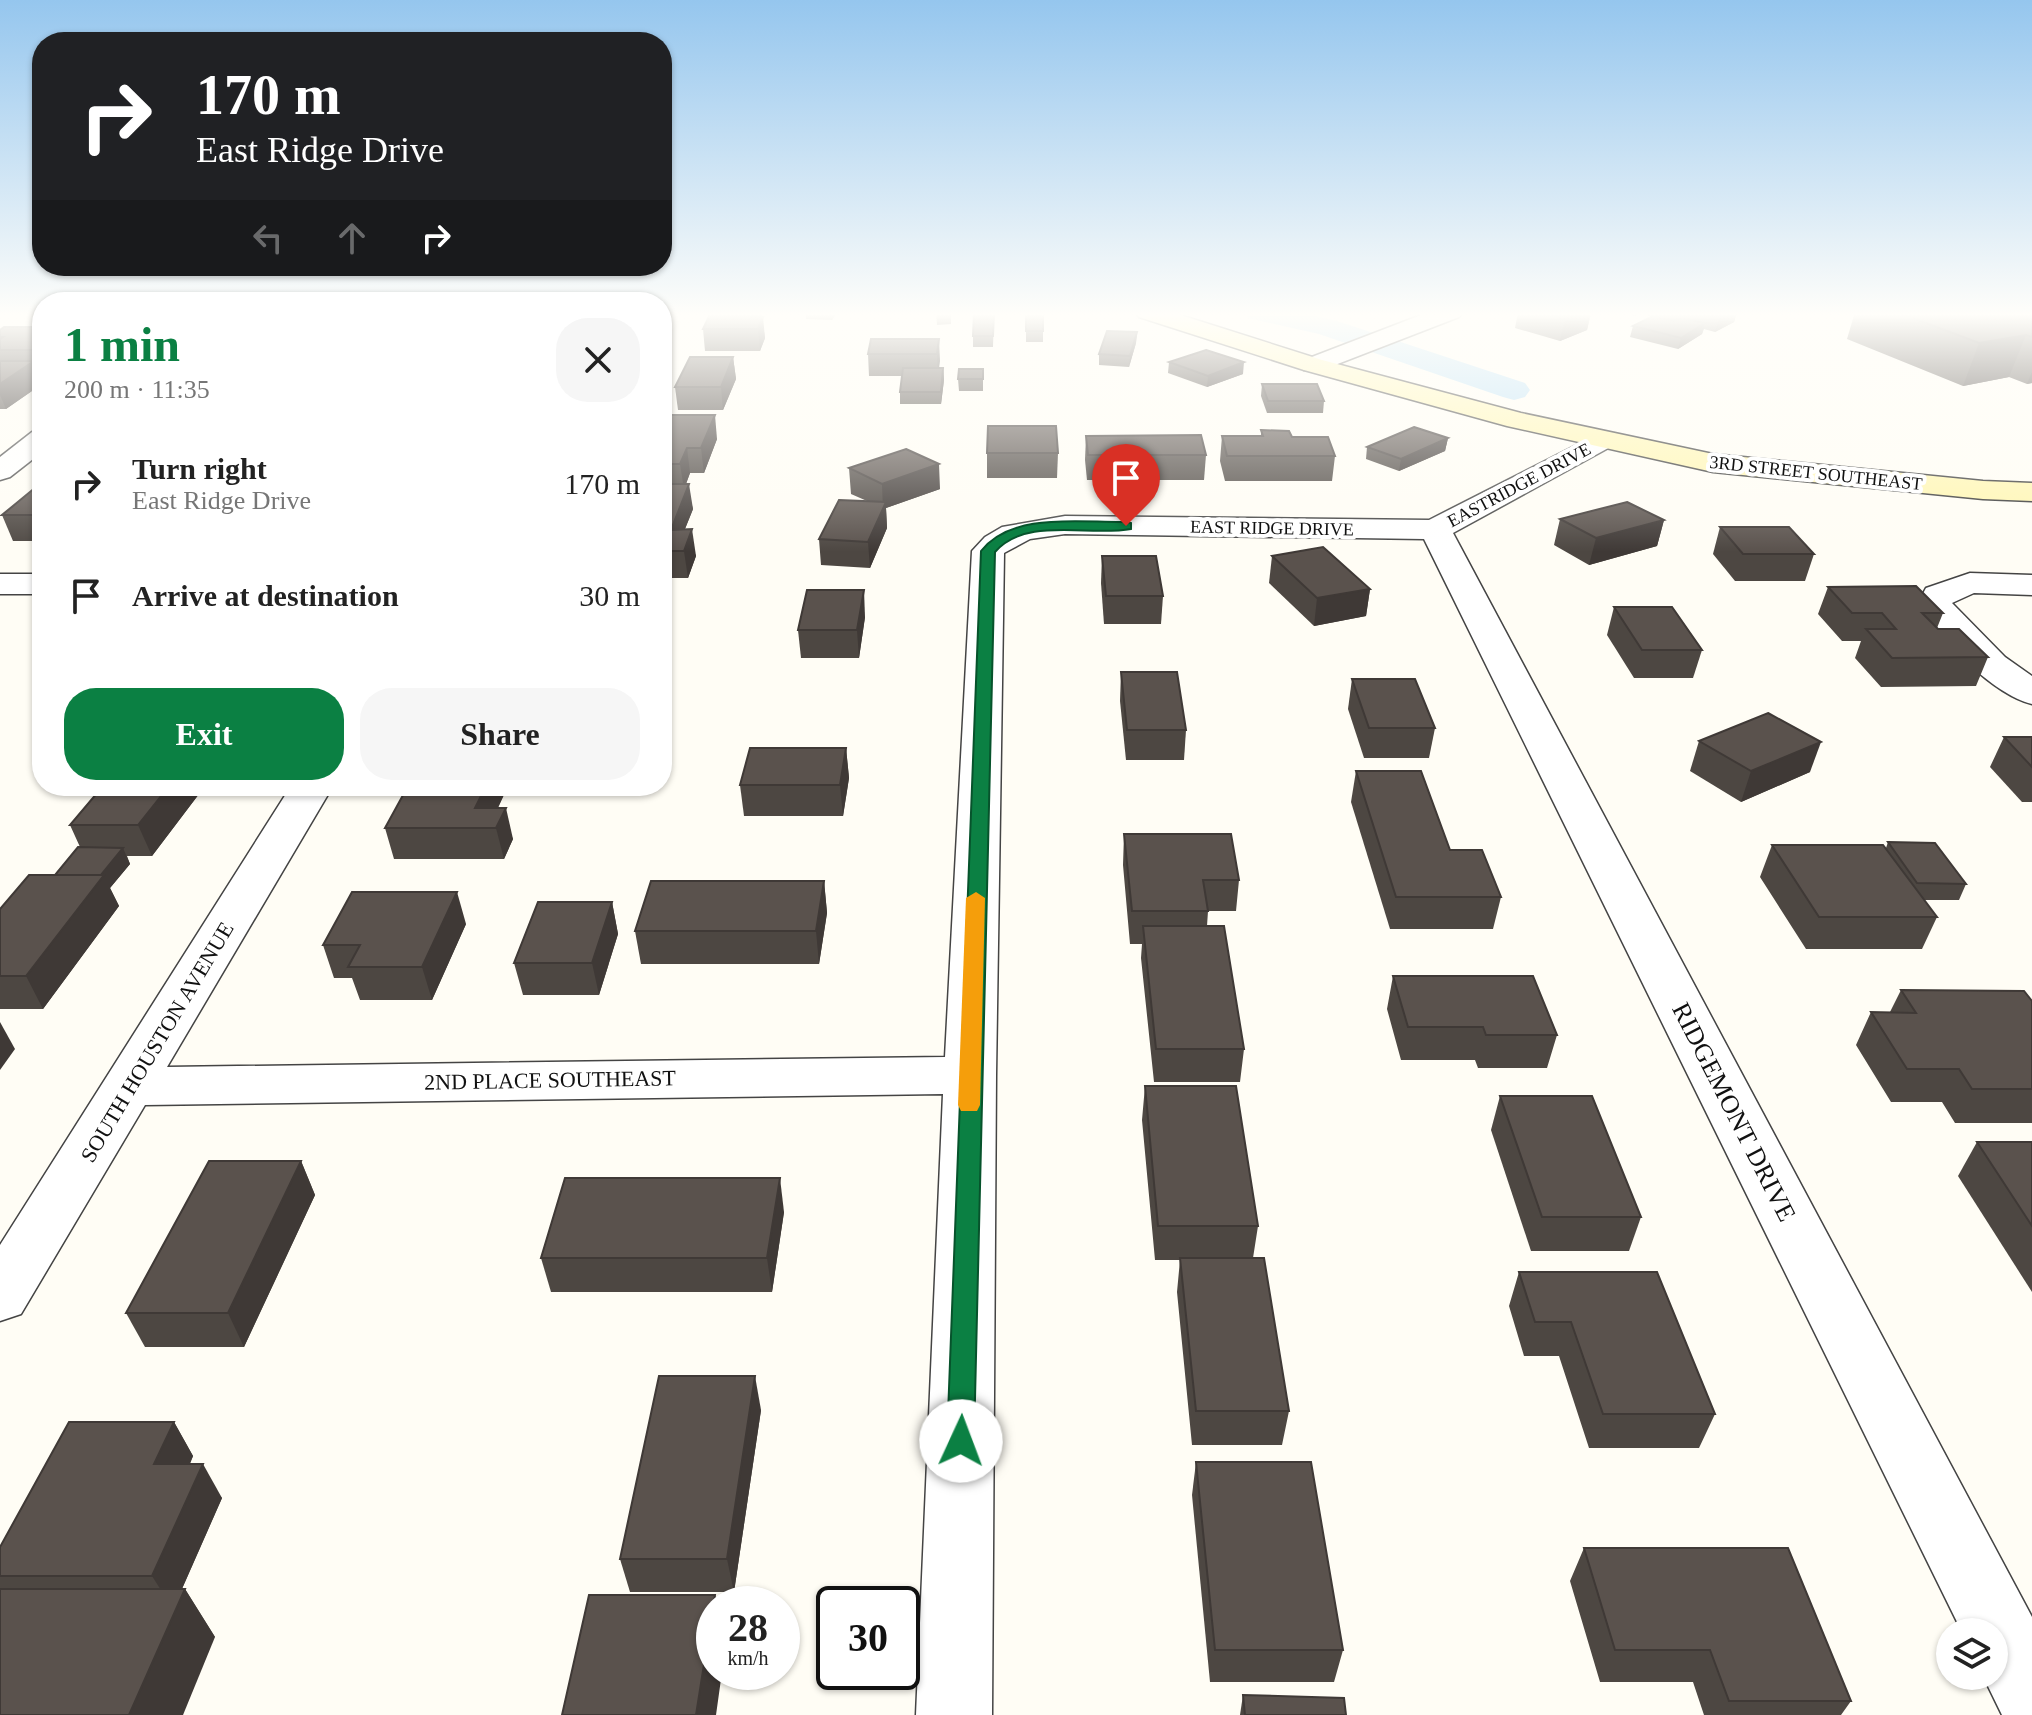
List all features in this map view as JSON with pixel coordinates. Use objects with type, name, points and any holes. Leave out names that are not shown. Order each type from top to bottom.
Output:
[{"type":"street","name":"3RD STREET SOUTHEAST","points":[[1417,392],[1602,440],[1713,463],[1967,489],[2032,492]]},
{"type":"street","name":"EASTRIDGE DRIVE","points":[[1435,530],[1602,440]]},
{"type":"street","points":[[0,471],[32,446]]},
{"type":"street","name":"EAST RIDGE DRIVE","points":[[970,1075],[988,551],[999,539],[1027,528],[1065,525],[1435,530]]},
{"type":"street","name":"RIDGEMONT DRIVE","points":[[1435,530],[2032,1694]]},
{"type":"street","points":[[0,584],[32,584]]},
{"type":"street","points":[[2032,585],[1960,585],[1938,595],[1935,603],[1940,612],[1992,665],[2032,693]]},
{"type":"street","name":"SOUTH HOUSTON AVENUE","points":[[0,1296],[306,796]]},
{"type":"street","points":[[954,1715],[970,1075]]},
{"type":"street","name":"2ND PLACE SOUTHEAST","points":[[131,1086],[970,1075]]},
{"type":"building","points":[[1265,392],[1320,392],[1324,401],[1268,401]]},
{"type":"building","points":[[672,415],[715,415],[701,448],[687,448],[680,464],[672,464]]},
{"type":"building","points":[[988,426],[1056,426],[1058,453],[987,453]]},
{"type":"building","points":[[1414,427],[1448,438],[1401,459],[1367,447]]},
{"type":"building","points":[[1261,430],[1289,431],[1292,437],[1328,437],[1335,456],[1227,456],[1222,436],[1263,436]]},
{"type":"building","points":[[1201,435],[1206,455],[1088,455],[1086,436]]},
{"type":"building","points":[[906,449],[939,464],[882,484],[849,468]]},
{"type":"building","points":[[672,484],[689,484],[672,527]]},
{"type":"building","points":[[32,490],[32,515],[2,515]]},
{"type":"building","points":[[839,500],[886,502],[868,542],[819,539]]},
{"type":"building","points":[[1627,502],[1664,520],[1596,538],[1560,519]]},
{"type":"building","points":[[1720,527],[1789,527],[1814,554],[1743,554]]},
{"type":"building","points":[[692,529],[684,551],[672,551],[672,530]]},
{"type":"building","points":[[1323,547],[1370,589],[1317,598],[1272,556]]},
{"type":"building","points":[[1102,556],[1156,556],[1163,596],[1106,596]]},
{"type":"building","points":[[1916,586],[1943,613],[1922,613],[1938,629],[1959,629],[1988,657],[1892,658],[1866,629],[1896,629],[1882,613],[1852,613],[1828,587]]},
{"type":"building","points":[[807,590],[864,590],[857,630],[798,630]]},
{"type":"building","points":[[1614,607],[1672,607],[1702,650],[1642,650]]},
{"type":"building","points":[[1121,672],[1177,672],[1186,730],[1127,730]]},
{"type":"building","points":[[1352,679],[1415,679],[1435,728],[1369,728]]},
{"type":"building","points":[[1768,713],[1821,742],[1751,771],[1699,741]]},
{"type":"building","points":[[2004,737],[2032,737],[2032,767]]},
{"type":"building","points":[[750,748],[846,748],[840,785],[740,785]]},
{"type":"building","points":[[1356,771],[1421,771],[1450,850],[1482,850],[1501,897],[1396,897]]},
{"type":"building","points":[[95,796],[161,796],[138,825],[70,825]]},
{"type":"building","points":[[403,796],[481,796],[475,808],[506,808],[496,828],[385,828]]},
{"type":"building","points":[[1124,834],[1231,834],[1239,880],[1203,880],[1208,911],[1132,911]]},
{"type":"building","points":[[1888,842],[1935,843],[1966,884],[1917,883]]},
{"type":"building","points":[[1772,845],[1883,845],[1937,917],[1819,917]]},
{"type":"building","points":[[78,847],[123,848],[101,875],[55,875]]},
{"type":"building","points":[[29,875],[104,875],[26,976],[0,976],[0,909]]},
{"type":"building","points":[[651,881],[824,881],[816,931],[635,931]]},
{"type":"building","points":[[352,892],[457,892],[422,967],[348,967],[360,945],[323,945]]},
{"type":"building","points":[[538,902],[612,902],[592,963],[514,963]]},
{"type":"building","points":[[1143,926],[1224,926],[1244,1049],[1156,1049]]},
{"type":"building","points":[[1393,976],[1533,976],[1557,1035],[1486,1035],[1483,1027],[1408,1027]]},
{"type":"building","points":[[1901,990],[2024,991],[2032,1001],[2032,1089],[1972,1089],[1959,1069],[1907,1069],[1871,1012],[1916,1013]]},
{"type":"building","points":[[1145,1086],[1236,1086],[1258,1226],[1158,1226]]},
{"type":"building","points":[[1500,1096],[1592,1096],[1641,1217],[1542,1217]]},
{"type":"building","points":[[1977,1142],[2032,1142],[2032,1226]]},
{"type":"building","points":[[209,1161],[301,1161],[228,1313],[126,1313]]},
{"type":"building","points":[[565,1178],[780,1178],[767,1258],[541,1258]]},
{"type":"building","points":[[1180,1258],[1264,1258],[1289,1411],[1196,1411]]},
{"type":"building","points":[[1519,1272],[1657,1272],[1715,1414],[1603,1414],[1571,1322],[1535,1322]]},
{"type":"building","points":[[659,1376],[755,1376],[727,1559],[620,1559]]},
{"type":"building","points":[[69,1422],[174,1422],[154,1464],[203,1464],[152,1576],[0,1576],[0,1547]]},
{"type":"building","points":[[1196,1462],[1311,1462],[1343,1650],[1215,1650]]},
{"type":"building","points":[[1584,1548],[1788,1548],[1851,1701],[1729,1701],[1710,1650],[1615,1650]]},
{"type":"building","points":[[0,1589],[185,1589],[129,1715],[0,1715]]},
{"type":"building","points":[[589,1595],[696,1595],[696,1690],[700,1690],[696,1715],[562,1715]]},
{"type":"building","points":[[1243,1695],[1344,1698],[1346,1715],[1245,1715]]},
{"type":"slow traffic","points":[[969,1105],[976,898]]},
{"type":"route","points":[[961,1441],[988,551],[999,539],[1027,528],[1126,526]]}]
